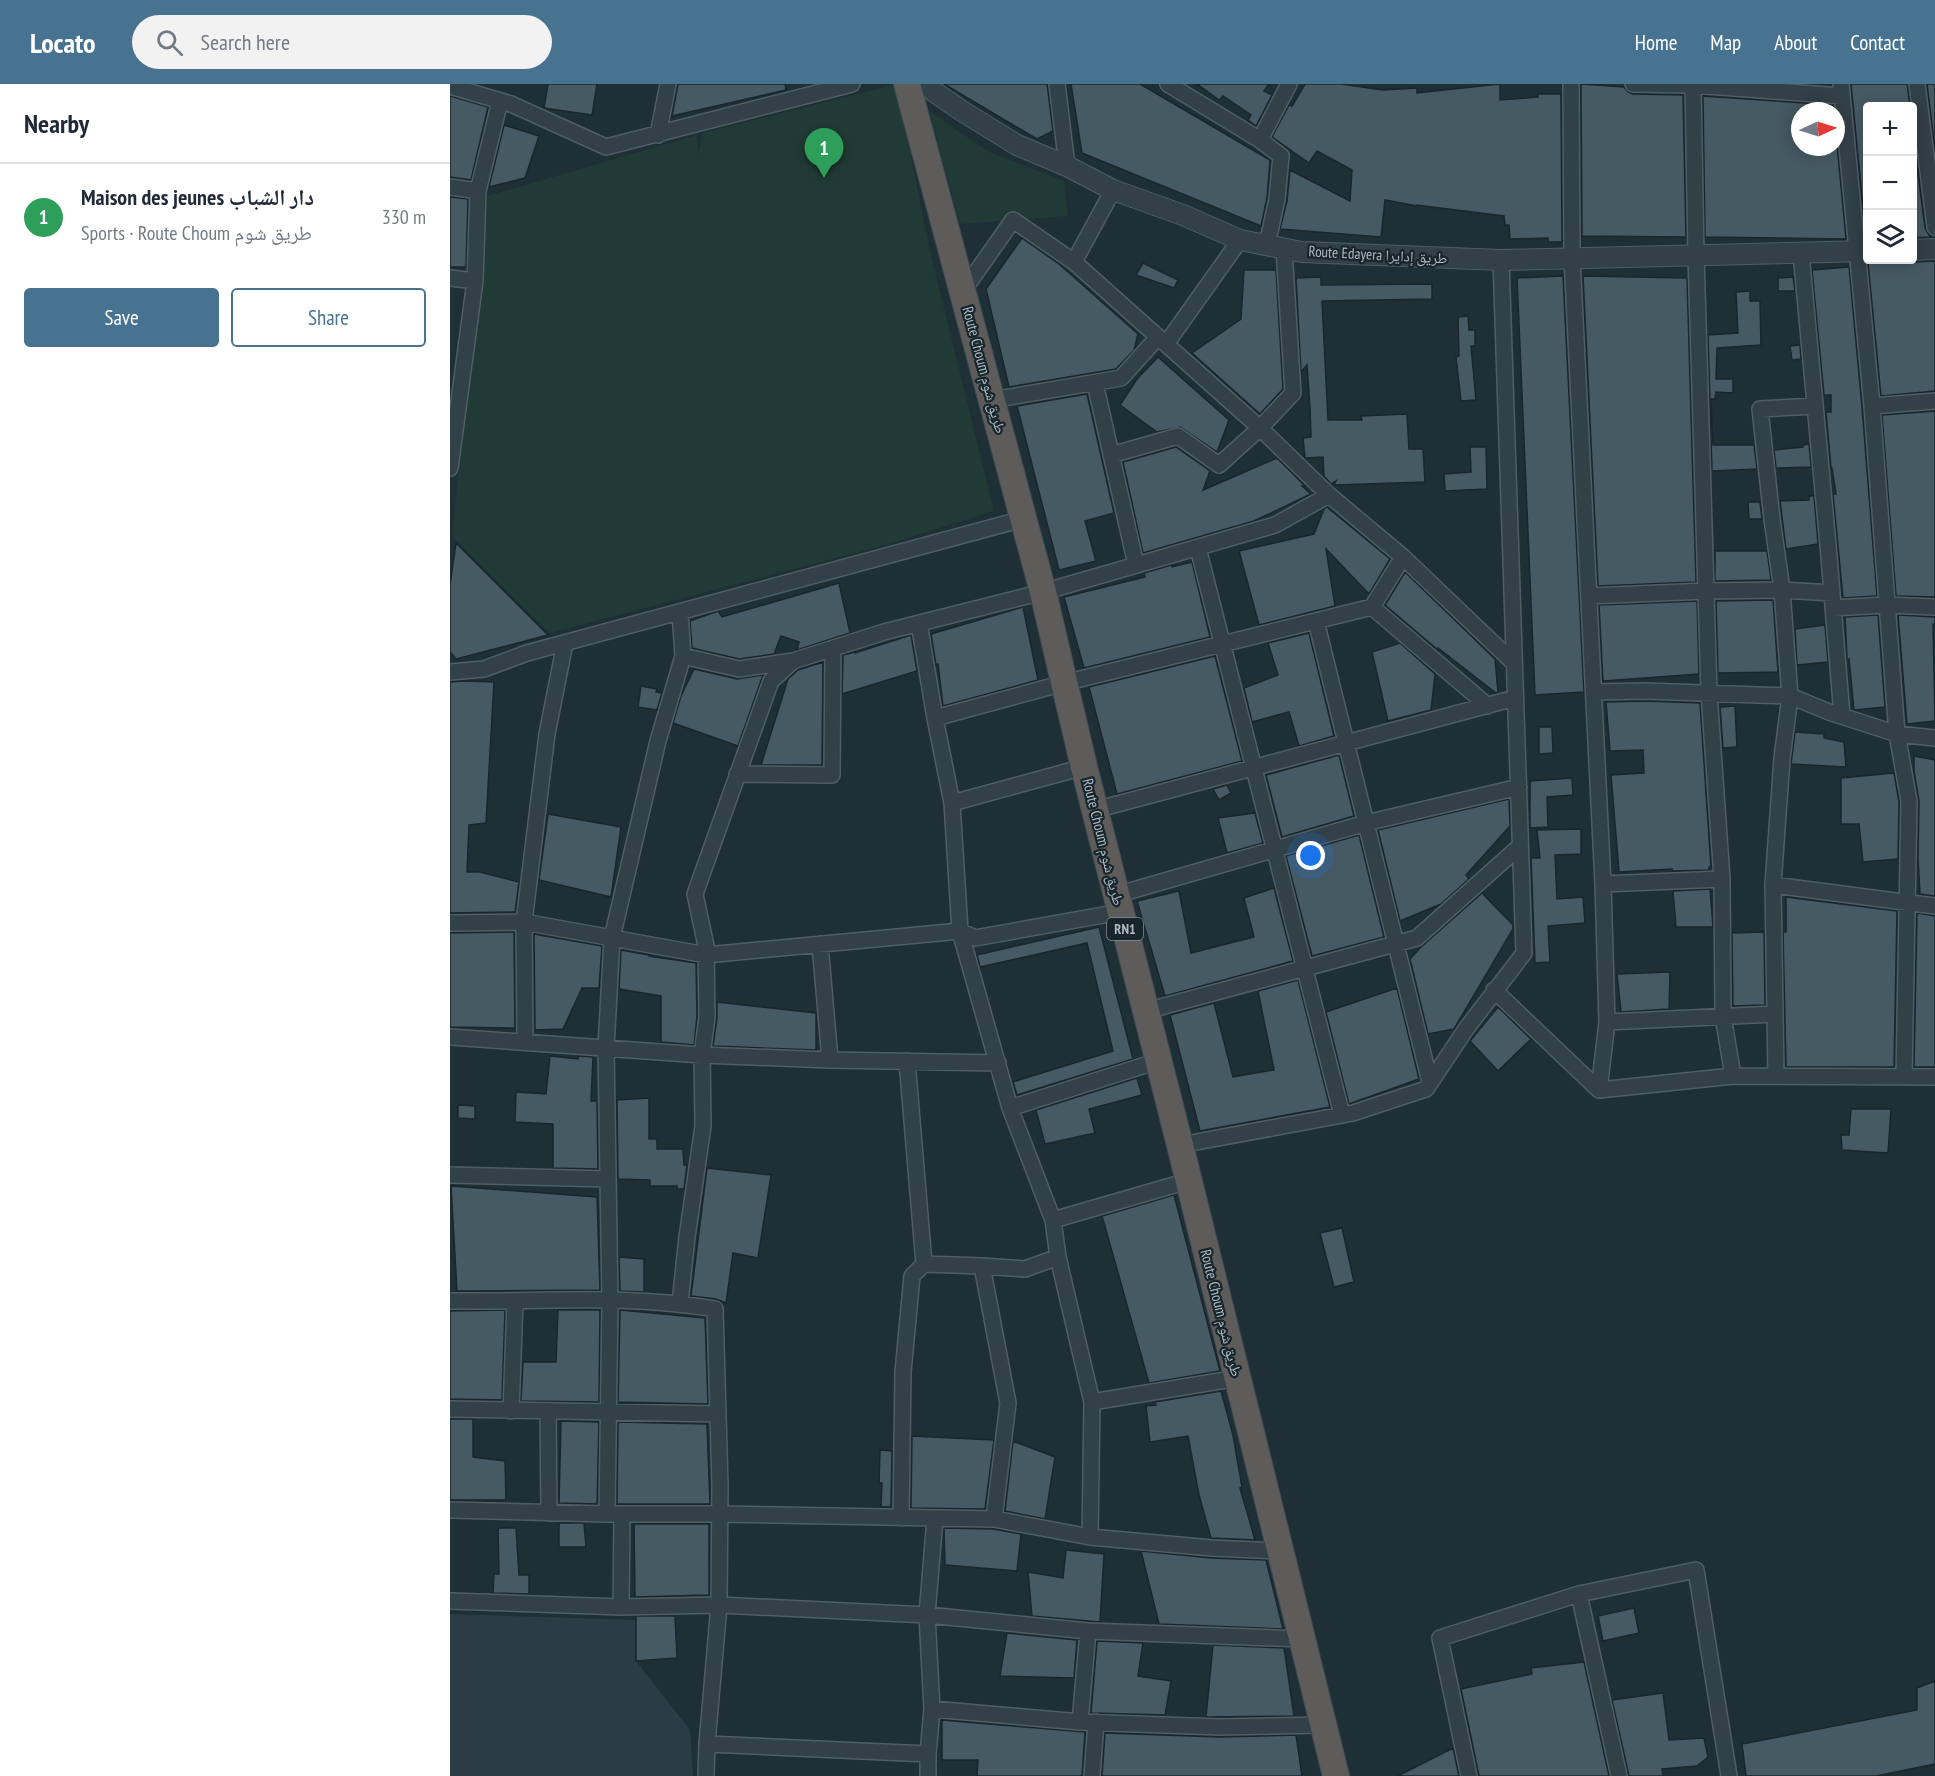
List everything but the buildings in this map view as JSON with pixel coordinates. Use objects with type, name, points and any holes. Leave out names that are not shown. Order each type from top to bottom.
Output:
[{"type":"highway","name":"Route Choum طريق شوم","points":[[907,84],[1043,592],[1084,767],[1336,1776]]},
{"type":"street","points":[[658,135],[668,84]]},
{"type":"street","points":[[450,86],[511,104],[606,147],[852,84]]},
{"type":"street","name":"Route Edayera طريق إدايرا","points":[[928,84],[933,92],[1017,145],[1067,166],[1113,190],[1183,215],[1240,240],[1302,252],[1500,260],[1862,251]]},
{"type":"street","points":[[1057,84],[1067,166]]},
{"type":"street","points":[[1111,455],[1178,436],[1219,465],[1260,428],[1293,393],[1275,247],[1281,156],[1260,140],[1168,84]]},
{"type":"street","points":[[1260,140],[1289,84]]},
{"type":"street","points":[[1571,84],[1572,258],[1603,884],[1607,1022],[1599,1090]]},
{"type":"street","points":[[1633,84],[1841,90],[1862,251],[1897,734],[1909,801],[1904,1077]]},
{"type":"street","points":[[1917,84],[1935,227]]},
{"type":"street","points":[[1694,85],[1696,255],[1708,693],[1722,879],[1724,1016],[1733,1076]]},
{"type":"street","points":[[450,468],[457,370],[475,280],[478,191],[500,101]]},
{"type":"street","points":[[450,187],[478,191]]},
{"type":"street","points":[[1074,262],[1113,190]]},
{"type":"street","points":[[963,291],[1013,220],[1074,262],[1260,428],[1329,495],[1403,557],[1514,663]]},
{"type":"street","points":[[992,400],[1121,378],[1162,341],[1240,240]]},
{"type":"street","points":[[1917,250],[1935,249]]},
{"type":"street","points":[[1801,253],[1842,716]]},
{"type":"street","points":[[1180,1145],[1342,1115],[1426,1089],[1494,990],[1524,953],[1500,260]]},
{"type":"street","points":[[450,278],[475,280]]},
{"type":"street","points":[[1095,383],[1136,565]]},
{"type":"street","points":[[1872,406],[1935,401]]},
{"type":"street","points":[[1776,1076],[1773,885],[1782,758],[1790,696],[1782,590],[1760,409],[1815,406]]},
{"type":"street","points":[[683,656],[739,669],[793,661],[919,623],[1043,592],[1275,525],[1329,495]]},
{"type":"street","points":[[450,672],[484,669],[527,653],[1023,519]]},
{"type":"street","points":[[1198,548],[1342,1115]]},
{"type":"street","points":[[934,718],[1064,683],[1372,607],[1403,557]]},
{"type":"street","points":[[1589,596],[1782,590],[1832,600],[1935,607]]},
{"type":"street","points":[[1372,607],[1488,706]]},
{"type":"street","points":[[621,1607],[608,1413],[610,1301],[606,1048],[612,938],[658,741],[683,656],[680,612]]},
{"type":"street","points":[[1316,621],[1431,1082]]},
{"type":"street","points":[[919,623],[934,718],[952,803],[960,931],[1010,1108],[1053,1220],[1058,1257],[1092,1402],[1090,1537]]},
{"type":"street","points":[[525,1042],[524,922],[547,734],[565,643]]},
{"type":"street","points":[[737,774],[832,774],[833,648]]},
{"type":"street","points":[[680,1303],[703,1126],[702,1055],[707,1017],[706,946],[695,894],[771,681],[793,661]]},
{"type":"street","points":[[1594,692],[1645,691],[1790,696],[1897,734],[1935,738]]},
{"type":"street","points":[[1095,810],[1515,699]]},
{"type":"street","points":[[952,803],[1084,767]]},
{"type":"street","points":[[450,923],[524,922],[706,955],[960,931],[975,938],[1118,904],[1275,848],[1366,823],[1519,787]]},
{"type":"street","points":[[1146,1011],[1417,938],[1520,846]]},
{"type":"street","points":[[1603,884],[1722,879]]},
{"type":"street","points":[[1773,885],[1935,906]]},
{"type":"street","points":[[820,944],[830,1060]]},
{"type":"street","points":[[1494,990],[1599,1090],[1733,1076],[1935,1077]]},
{"type":"street","points":[[1607,1022],[1775,1014]]},
{"type":"street","points":[[450,1037],[702,1055],[998,1064]]},
{"type":"street","points":[[907,1061],[924,1264]]},
{"type":"street","points":[[1010,1108],[1158,1061]]},
{"type":"street","points":[[450,1175],[608,1179]]},
{"type":"street","points":[[1053,1220],[1188,1181]]},
{"type":"street","points":[[901,1518],[903,1372],[912,1276],[924,1264],[1025,1269],[1058,1257]]},
{"type":"street","points":[[982,1266],[1008,1403],[994,1519]]},
{"type":"street","points":[[450,1301],[680,1303],[715,1309],[718,1414],[718,1605],[705,1776]]},
{"type":"street","points":[[511,1411],[515,1301]]},
{"type":"street","points":[[1092,1402],[1238,1378]]},
{"type":"street","points":[[450,1409],[718,1414]]},
{"type":"street","points":[[548,1412],[549,1513]]},
{"type":"street","points":[[450,1510],[994,1519],[1090,1537],[1212,1548],[1280,1551]]},
{"type":"street","points":[[928,1776],[932,1709],[927,1615],[935,1518]]},
{"type":"street","points":[[1469,1776],[1440,1638],[1579,1594],[1695,1570],[1729,1776]]},
{"type":"street","points":[[1579,1594],[1618,1776]]},
{"type":"street","points":[[450,1601],[621,1607],[718,1605],[927,1615],[1088,1631],[1302,1639]]},
{"type":"street","points":[[1080,1722],[1088,1631]]},
{"type":"street","points":[[932,1709],[1080,1722],[1220,1727],[1323,1725]]},
{"type":"street","points":[[1092,1776],[1096,1722]]},
{"type":"street","points":[[707,1744],[928,1754]]},
{"type":"shaded area","points":[[450,1614],[635,1620],[636,1661],[690,1730],[693,1776],[450,1776]]},
{"type":"green space","points":[[897,84],[928,243],[994,511],[878,547],[550,633],[452,536],[487,196],[697,135],[698,155],[703,133]]},
{"type":"green space","points":[[929,111],[989,152],[1064,181],[1068,216],[960,224]]},
{"type":"place","name":"Maison des jeunes دار الشباب","points":[[824,178]]}]
